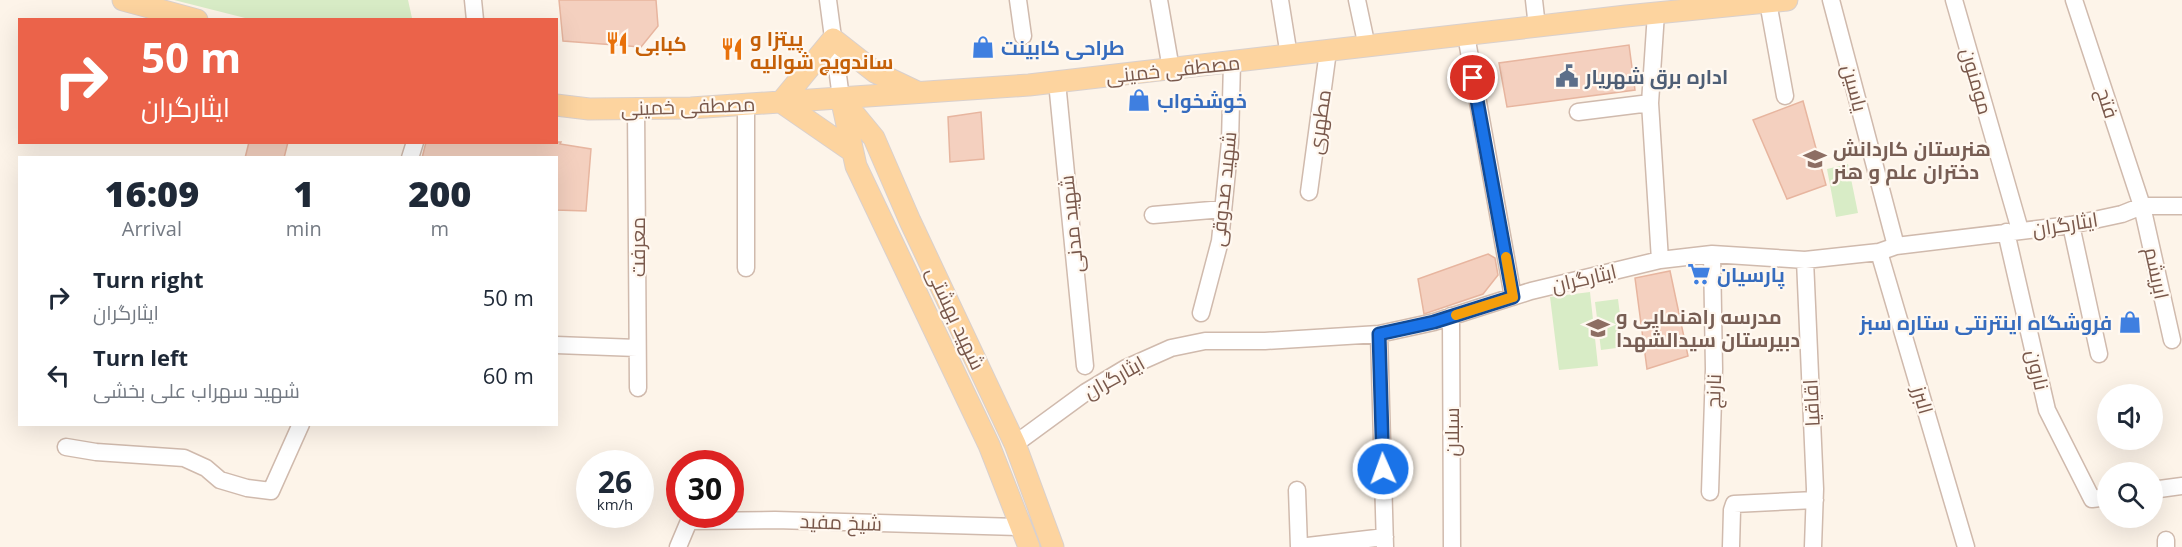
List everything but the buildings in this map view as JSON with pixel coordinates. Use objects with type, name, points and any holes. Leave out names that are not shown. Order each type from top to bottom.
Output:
[{"type":"main road","points":[[123,0],[190,18]]},
{"type":"main road","name":"مصطفی خمینی","points":[[558,105],[589,109],[691,108],[1057,82],[1537,27],[1656,7],[1778,1]]},
{"type":"main road","points":[[852,151],[782,102],[833,39],[875,72],[917,92]]},
{"type":"main road","name":"شهید بهشتی","points":[[841,98],[856,166],[989,445],[1029,547]]},
{"type":"main road","name":"شهید بهشتی","points":[[841,98],[874,138],[910,221],[1015,444],[1053,547]]},
{"type":"street","points":[[473,0],[475,18]]},
{"type":"street","name":"شهید بهشتی","points":[[828,0],[841,98]]},
{"type":"street","points":[[1018,0],[1023,36]]},
{"type":"street","points":[[1159,0],[1171,69]]},
{"type":"street","points":[[1280,0],[1289,56]]},
{"type":"street","points":[[1357,0],[1366,47]]},
{"type":"street","points":[[1534,0],[1537,27]]},
{"type":"street","name":"یاسین","points":[[1832,0],[1896,246]]},
{"type":"street","name":"مومنون","points":[[1954,0],[2013,231]]},
{"type":"street","name":"فتح","points":[[2074,0],[2142,206]]},
{"type":"street","points":[[1778,1],[1785,96]]},
{"type":"street","points":[[1656,7],[1650,103],[1660,260]]},
{"type":"street","points":[[1466,35],[1513,297]]},
{"type":"street","name":"مطهری","points":[[1309,192],[1328,51]]},
{"type":"street","name":"شهید صدوقی","points":[[1201,313],[1220,241],[1230,142],[1232,62]]},
{"type":"street","name":"شهید مدنی","points":[[1057,82],[1085,366]]},
{"type":"street","points":[[1578,112],[1650,103]]},
{"type":"street","points":[[746,104],[746,268]]},
{"type":"street","name":"معرفت","points":[[636,107],[638,388]]},
{"type":"street","name":"ایثارگران","points":[[1015,444],[1086,392],[1126,368],[1171,348],[1205,341],[1265,341],[1379,334],[1434,322],[1513,297],[1660,260],[1712,254],[1805,260],[1879,252],[1896,246],[2071,225],[2122,214],[2142,206],[2182,206]]},
{"type":"street","name":"ابریشم","points":[[2142,206],[2172,340]]},
{"type":"street","points":[[1153,214],[1223,209]]},
{"type":"street","points":[[2071,225],[2099,354]]},
{"type":"street","name":"نارون","points":[[2013,231],[2047,410],[2097,493]]},
{"type":"street","name":"البرز","points":[[1879,252],[1966,547]]},
{"type":"street","name":"نارنج","points":[[1710,492],[1714,369],[1712,254]]},
{"type":"street","name":"اقاقیا","points":[[1805,260],[1815,500],[1813,547]]},
{"type":"street","name":"سبلان","points":[[1451,316],[1452,547]]},
{"type":"street","points":[[1297,490],[1299,547],[1385,542],[1379,334]]},
{"type":"street","points":[[558,345],[637,348]]},
{"type":"street","points":[[66,447],[107,453],[184,458],[206,468],[220,480],[247,488],[271,491],[300,426]]},
{"type":"street","points":[[2163,489],[2182,486]]},
{"type":"street","points":[[1731,547],[1734,504],[1815,500]]},
{"type":"street","name":"شیخ مفید","points":[[678,547],[689,521],[775,520],[1021,527]]},
{"type":"green space","points":[[174,0],[408,0],[412,18],[245,18]]},
{"type":"green space","points":[[1848,164],[1858,213],[1836,217],[1827,169]]},
{"type":"green space","points":[[1590,292],[1598,366],[1559,370],[1550,297]]},
{"type":"green space","points":[[1618,299],[1624,347],[1601,350],[1595,302]]},
{"type":"slow traffic","points":[[1456,315],[1513,297],[1506,257]]},
{"type":"place","name":"کبابی","points":[[617,43]]},
{"type":"place","name":"طراحی کابینت","points":[[983,47]]},
{"type":"place","name":"پیتزا و ساندویچ شوالیه","points":[[732,49]]},
{"type":"place","name":"اداره برق شهریار","points":[[1567,76]]},
{"type":"place","name":"خوشخواب","points":[[1139,100]]},
{"type":"place","name":"هنرستان کاردانش دختران علم و هنر","points":[[1815,159]]},
{"type":"place","name":"پارسیان","points":[[1699,274]]},
{"type":"place","name":"فروشگاه اینترنتی ستاره سبز","points":[[2130,322]]},
{"type":"place","name":"مدرسه راهنمایی و دبیرستان سیدالشهدا","points":[[1598,328]]},
{"type":"route","points":[[1383,469],[1379,334],[1434,322],[1513,297],[1473,78]]}]
